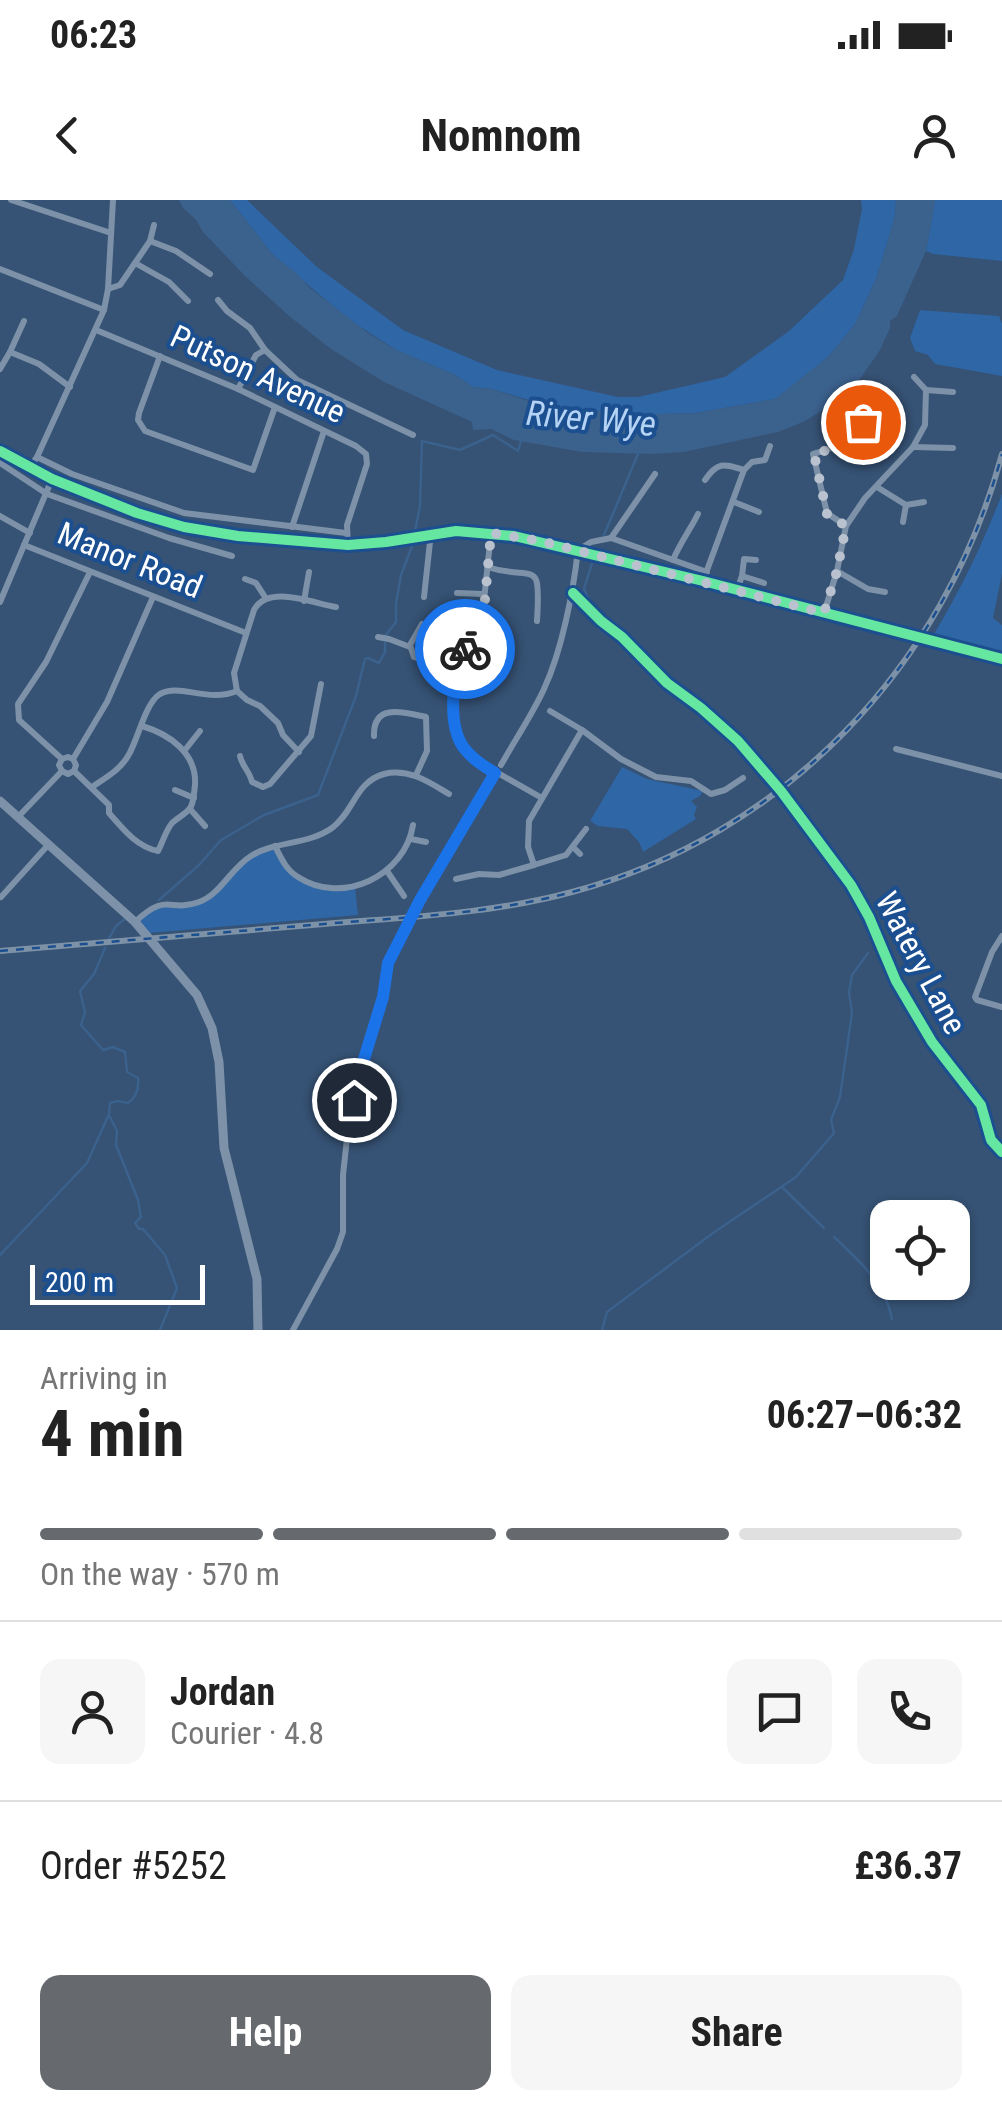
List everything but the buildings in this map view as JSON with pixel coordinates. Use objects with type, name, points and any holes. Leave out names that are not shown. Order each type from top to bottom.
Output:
[{"type":"street","points":[[12,200],[111,234]]},
{"type":"street","points":[[30,467],[104,310],[113,200]]},
{"type":"street","points":[[108,289],[120,285],[150,241],[154,226]]},
{"type":"street","points":[[150,241],[176,251],[210,274]]},
{"type":"street","points":[[135,263],[169,282],[188,301]]},
{"type":"street","points":[[0,270],[104,310]]},
{"type":"street","points":[[218,300],[250,328],[265,350],[297,380],[414,436]]},
{"type":"street","points":[[0,370],[24,321]]},
{"type":"street","name":"Putson Avenue","points":[[96,330],[238,389],[362,450],[368,459],[346,533],[348,545]]},
{"type":"street","points":[[238,389],[256,355],[265,350]]},
{"type":"street","points":[[10,352],[47,369],[70,386]]},
{"type":"street","points":[[160,356],[138,413],[145,430],[253,470],[275,407]]},
{"type":"street","points":[[914,377],[926,390],[953,392]]},
{"type":"street","points":[[824,613],[846,526],[856,509],[913,447],[924,425],[926,390]]},
{"type":"street","points":[[846,526],[827,514],[814,454],[834,448],[858,433],[864,419],[859,411]]},
{"type":"street","points":[[292,527],[324,431]]},
{"type":"street","points":[[705,577],[744,470],[752,462],[764,460],[770,446]]},
{"type":"street","points":[[913,447],[953,448]]},
{"type":"street","points":[[0,450],[52,480],[184,527],[238,536],[348,545],[456,530],[491,533],[705,577]]},
{"type":"street","points":[[37,457],[72,474],[184,513],[346,533]]},
{"type":"street","points":[[0,463],[46,494],[232,556]]},
{"type":"street","points":[[705,480],[712,470],[723,465],[744,470]]},
{"type":"street","points":[[610,538],[655,474]]},
{"type":"street","points":[[0,602],[52,480]]},
{"type":"street","points":[[878,487],[906,505],[924,502]]},
{"type":"street","points":[[734,502],[758,512]]},
{"type":"street","points":[[903,522],[906,505]]},
{"type":"street","points":[[676,574],[681,540],[698,514]]},
{"type":"street","points":[[0,516],[30,533]]},
{"type":"street","points":[[491,533],[484,610],[458,661],[453,712],[458,738],[474,759],[542,798]]},
{"type":"street","points":[[424,597],[428,534]]},
{"type":"street","points":[[578,550],[610,538],[677,561],[737,590],[1002,660]]},
{"type":"street","name":"Manor Road","points":[[24,546],[246,633]]},
{"type":"street","points":[[501,765],[547,683],[572,593],[578,550]]},
{"type":"street","points":[[737,590],[744,560],[756,560]]},
{"type":"street","points":[[487,567],[502,572],[528,572],[536,578],[537,621]]},
{"type":"street","points":[[837,571],[868,589],[885,592]]},
{"type":"street","points":[[62,759],[19,720],[18,704],[46,662],[90,572]]},
{"type":"street","points":[[304,601],[308,572]]},
{"type":"street","points":[[742,576],[764,583]]},
{"type":"street","points":[[245,579],[256,583],[265,598]]},
{"type":"street","points":[[458,593],[484,594]]},
{"type":"street","name":"Watery Lane","points":[[572,593],[667,683],[738,741],[810,830],[851,885],[870,917],[896,981],[932,1042],[981,1105],[991,1140],[1002,1152]]},
{"type":"street","points":[[298,752],[282,735],[278,722],[236,691],[234,673],[258,602],[280,596],[336,607]]},
{"type":"street","points":[[73,759],[107,702],[154,597]]},
{"type":"street","points":[[410,647],[422,624]]},
{"type":"street","points":[[472,636],[493,653],[500,668]]},
{"type":"street","points":[[378,637],[410,647],[414,657],[421,660],[458,661]]},
{"type":"street","points":[[240,756],[252,782],[263,787],[270,784],[310,736],[322,684]]},
{"type":"street","points":[[92,787],[127,758],[153,699],[176,690],[210,696],[236,691]]},
{"type":"street","points":[[550,711],[656,778],[692,781],[711,794],[726,790],[743,778]]},
{"type":"street","points":[[374,736],[374,724],[384,713],[426,717],[427,752],[416,776]]},
{"type":"street","points":[[74,770],[109,806],[109,813],[126,832],[143,847],[158,851],[166,830],[190,809],[196,776],[185,750],[158,731],[142,726]]},
{"type":"street","points":[[534,865],[528,846],[529,821],[582,730]]},
{"type":"street","points":[[185,750],[200,731]]},
{"type":"street","points":[[896,749],[1002,776]]},
{"type":"street","points":[[62,759],[73,759],[74,770],[62,772],[62,759]]},
{"type":"street","points":[[18,817],[62,772]]},
{"type":"street","points":[[135,922],[156,905],[189,904],[208,897],[250,856],[322,834],[342,818],[369,780],[391,772],[416,776],[449,794]]},
{"type":"street","points":[[293,1330],[343,1232],[348,1129],[360,1072],[383,997],[388,963],[420,900],[495,773]]},
{"type":"street","points":[[175,790],[194,798]]},
{"type":"street","points":[[0,802],[135,922],[198,995],[212,1028],[219,1062],[224,1148],[257,1279],[258,1330]]},
{"type":"street","points":[[190,809],[206,826]]},
{"type":"street","points":[[275,846],[292,874],[312,884],[349,887],[387,871],[406,851],[413,826]]},
{"type":"street","points":[[456,879],[498,875],[566,855],[586,829]]},
{"type":"street","points":[[411,839],[426,842]]},
{"type":"street","points":[[2,897],[49,844]]},
{"type":"street","points":[[573,846],[580,854]]},
{"type":"street","points":[[387,871],[404,896]]},
{"type":"street","points":[[1002,936],[975,997],[1002,1007]]},
{"type":"shaded area","points":[[230,200],[247,200],[317,267],[403,330],[497,370],[618,397],[638,397],[725,377],[789,331],[843,280],[854,249],[861,200],[896,200],[876,279],[855,324],[808,374],[775,399],[696,413],[631,415],[558,409],[473,387],[453,374],[396,350],[348,319],[273,255]]},
{"type":"shaded area","points":[[935,200],[1002,200],[1002,261],[926,251]]},
{"type":"shaded area","points":[[920,310],[999,316],[1002,376],[935,364],[928,355],[915,351],[910,338]]},
{"type":"shaded area","points":[[1002,494],[1002,574],[993,618],[1002,625],[1002,651],[934,634],[971,566]]},
{"type":"shaded area","points":[[622,767],[647,779],[703,791],[691,801],[697,807],[696,819],[643,852],[627,829],[598,826],[590,821]]},
{"type":"shaded area","points":[[276,846],[291,869],[307,882],[355,887],[358,915],[149,933],[135,922],[154,908],[201,903],[251,856]]},
{"type":"water","name":"River Wye","points":[[179,200],[230,200],[273,255],[368,333],[473,387],[544,406],[549,402],[558,409],[659,414],[696,413],[775,399],[829,356],[855,324],[876,279],[896,200],[935,202],[926,251],[897,316],[890,321],[880,350],[860,379],[833,404],[778,432],[684,452],[652,454],[582,452],[514,440],[491,429],[473,430],[472,422],[384,382],[331,349],[245,276]]},
{"type":"waterway","name":"River Wye","points":[[415,531],[420,506],[422,441],[460,450],[493,435],[518,451],[522,438]]},
{"type":"waterway","name":"River Wye","points":[[604,535],[638,454]]},
{"type":"waterway","points":[[385,636],[396,622],[401,575],[414,541]]},
{"type":"waterway","points":[[593,560],[584,589],[590,602],[676,684],[726,723],[777,781]]},
{"type":"waterway","points":[[159,900],[221,840],[264,815],[318,795],[356,696],[365,659],[379,663],[385,652],[385,640]]},
{"type":"waterway","points":[[108,940],[125,919]]},
{"type":"waterway","points":[[0,1255],[87,1163],[109,1114],[110,1103],[128,1103],[137,1092],[138,1078],[127,1072],[125,1052],[113,1047],[103,1050],[81,1025],[85,1012],[80,991],[94,974],[105,948]]},
{"type":"waterway","points":[[602,1330],[607,1312],[796,1177],[834,1133],[831,1120],[840,1097],[852,1013],[852,975],[868,953]]},
{"type":"waterway","points":[[109,1115],[117,1131],[116,1145],[138,1200],[141,1217],[135,1223],[165,1255],[177,1288],[160,1330]]},
{"type":"waterway","points":[[782,1187],[824,1228]]},
{"type":"waterway","points":[[834,1237],[878,1284],[892,1319]]},
{"type":"railway","points":[[0,951],[480,910],[572,892],[649,866],[721,829],[787,784],[846,731],[897,671],[941,604],[976,531],[1002,454]]},
{"type":"cycle path","points":[[0,451],[52,479],[184,527],[238,536],[348,545],[456,531],[514,536],[1002,659]]},
{"type":"cycle path","points":[[573,593],[667,683],[738,741],[781,791],[851,885],[896,981],[932,1042],[981,1105],[991,1140],[1002,1152]]},
{"type":"way so far","points":[[465,649],[484,610],[491,533],[540,541],[824,613],[846,526],[827,514],[814,454],[834,448],[858,433],[863,422]]},
{"type":"route","points":[[354,1100],[383,997],[388,963],[420,900],[495,773],[464,748],[454,726],[458,661],[465,649]]}]
